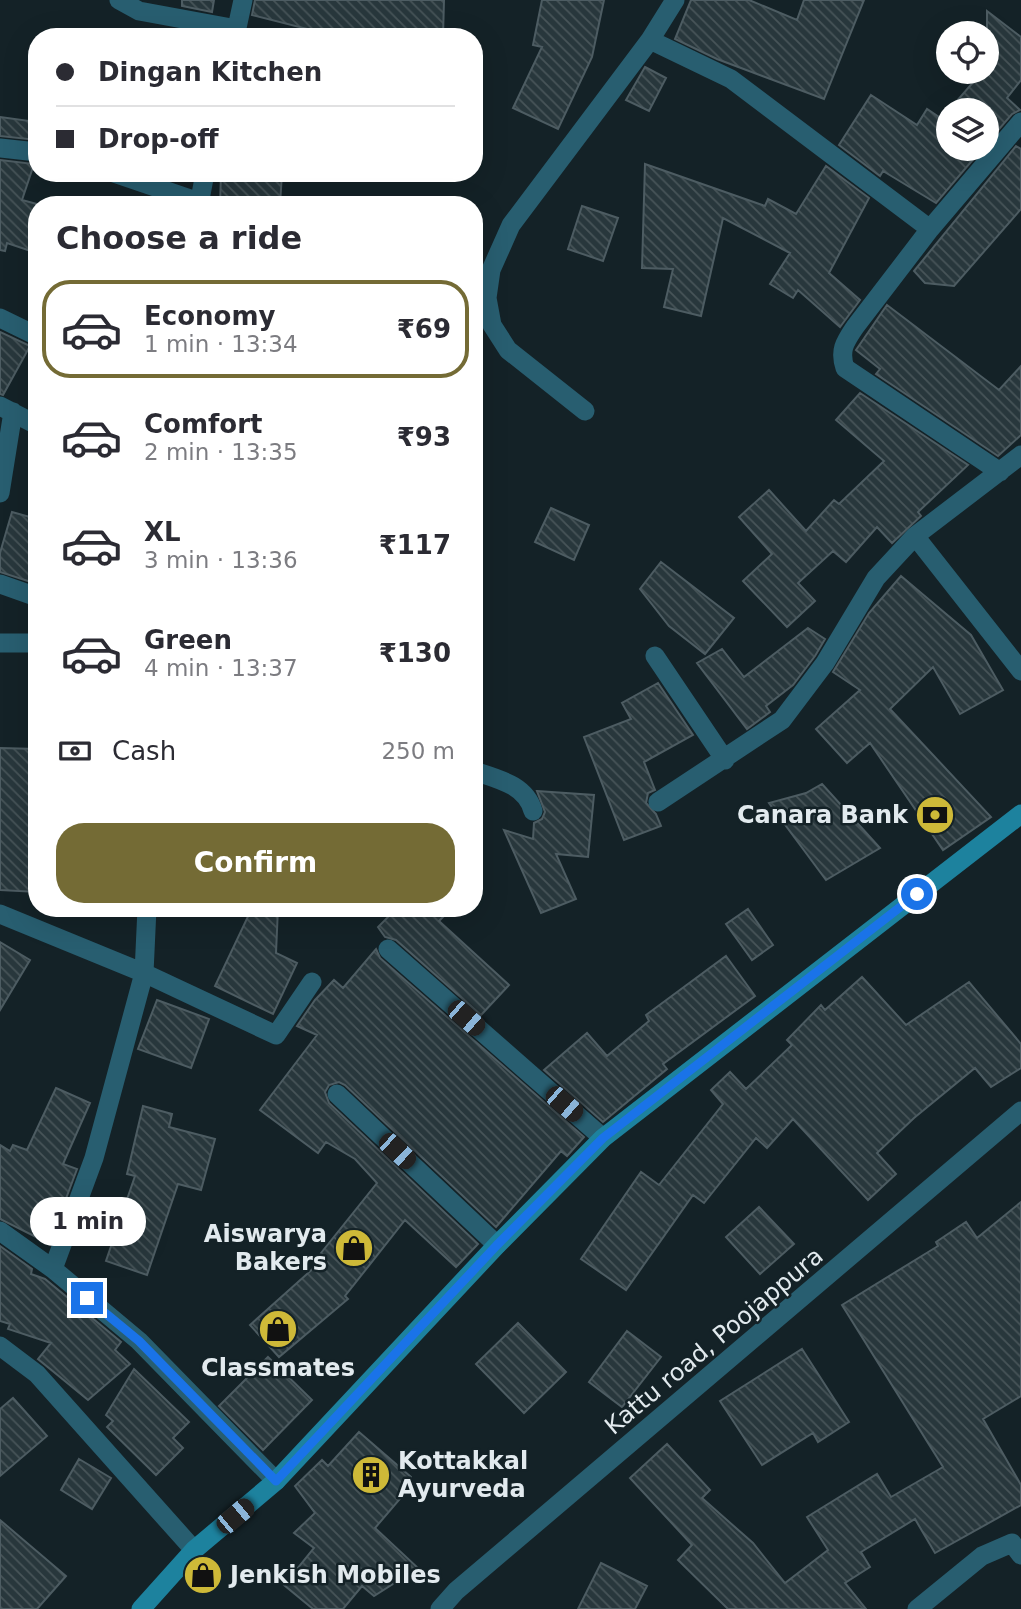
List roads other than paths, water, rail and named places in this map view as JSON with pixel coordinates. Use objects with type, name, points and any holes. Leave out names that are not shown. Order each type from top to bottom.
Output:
[{"type":"main road","points":[[141,1609],[194,1550],[276,1481],[497,1245],[603,1138],[1021,814]]},
{"type":"street","points":[[119,0],[139,11],[214,28]]},
{"type":"street","points":[[237,28],[243,0]]},
{"type":"street","points":[[585,411],[508,350],[492,325],[487,298],[491,270],[511,225],[650,40],[675,0]]},
{"type":"street","points":[[650,40],[732,79],[930,229]]},
{"type":"street","points":[[1000,472],[845,368],[841,356],[844,343],[855,327],[930,229],[1021,122]]},
{"type":"street","points":[[0,148],[28,151]]},
{"type":"street","points":[[140,182],[179,196]]},
{"type":"street","points":[[0,318],[28,332]]},
{"type":"street","points":[[0,493],[6,409],[28,420]]},
{"type":"street","points":[[658,803],[782,720],[825,663],[876,578],[915,536],[1021,455]]},
{"type":"street","points":[[915,536],[1021,671]]},
{"type":"street","points":[[0,584],[28,594]]},
{"type":"street","points":[[0,643],[28,643]]},
{"type":"street","points":[[655,656],[725,760]]},
{"type":"street","points":[[483,774],[510,784],[529,797],[533,811]]},
{"type":"street","points":[[0,914],[144,973],[276,1034],[313,982]]},
{"type":"street","points":[[53,1269],[94,1158],[144,973],[147,917]]},
{"type":"street","points":[[388,949],[603,1138]]},
{"type":"street","points":[[337,1094],[497,1245]]},
{"type":"street","name":"Kattu road, Poojappura","points":[[440,1609],[456,1591],[722,1368],[1021,1111]]},
{"type":"street","points":[[0,1231],[53,1269],[139,1341],[276,1481]]},
{"type":"street","points":[[0,1346],[37,1374],[194,1550]]},
{"type":"street","points":[[917,1609],[982,1556],[1012,1543],[1021,1555]]},
{"type":"place","name":"Canara Bank","points":[[935,815]]},
{"type":"place","name":"Aiswarya Bakers","points":[[354,1248]]},
{"type":"place","name":"Classmates","points":[[278,1329]]},
{"type":"place","name":"Kottakkal Ayurveda","points":[[371,1475]]},
{"type":"place","name":"Jenkish Mobiles","points":[[203,1575]]}]
